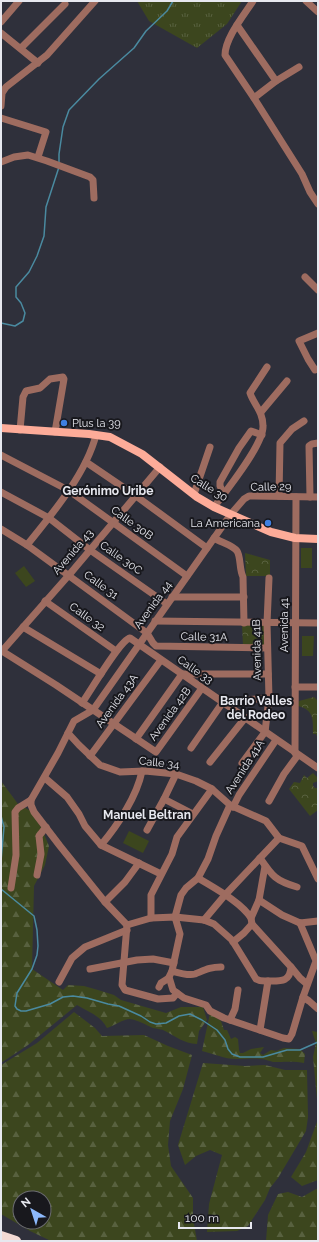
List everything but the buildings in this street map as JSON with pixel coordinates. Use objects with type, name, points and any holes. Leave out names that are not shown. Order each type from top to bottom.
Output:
[{"type":"highway","points":[[1,1236],[16,1241]]},
{"type":"main road","name":"Calle 30","points":[[1,429],[110,437],[142,454],[194,494],[214,507],[270,532],[295,538],[318,539]]},
{"type":"street","points":[[1,22],[18,1]]},
{"type":"street","points":[[253,1],[227,43],[225,55],[302,174],[310,192],[318,204]]},
{"type":"street","points":[[306,1],[318,12]]},
{"type":"street","points":[[1,106],[2,93],[6,87],[47,55],[79,20],[92,2]]},
{"type":"street","points":[[21,48],[65,4]]},
{"type":"street","points":[[237,25],[276,81]]},
{"type":"street","points":[[1,33],[38,63]]},
{"type":"street","points":[[254,98],[276,81],[299,67]]},
{"type":"street","points":[[1,118],[46,132],[38,157]]},
{"type":"street","points":[[1,162],[14,157],[28,155],[38,157],[93,180],[94,198]]},
{"type":"street","points":[[305,277],[318,290]]},
{"type":"street","points":[[316,369],[308,359],[299,341],[318,333]]},
{"type":"street","points":[[214,507],[251,455],[262,435],[263,426],[261,412],[250,393],[267,367]]},
{"type":"street","points":[[20,430],[22,401],[26,391],[40,388],[50,379],[63,377],[62,395],[55,432]]},
{"type":"street","points":[[261,412],[287,382]]},
{"type":"street","points":[[279,496],[280,444],[292,429],[304,421]]},
{"type":"street","points":[[224,494],[220,486],[220,482],[243,442],[251,431],[262,435]]},
{"type":"street","points":[[27,545],[49,518],[86,462],[96,435]]},
{"type":"street","points":[[310,497],[309,446],[318,443]]},
{"type":"street","points":[[194,494],[210,447]]},
{"type":"street","name":"Calle 30B","points":[[1,454],[68,490],[187,576]]},
{"type":"street","points":[[86,462],[136,496],[207,548]]},
{"type":"street","name":"Avenida 43","points":[[2,651],[45,601],[69,576],[160,467]]},
{"type":"street","name":"Calle 30C","points":[[1,492],[49,518],[90,550],[167,604]]},
{"type":"street","name":"Calle 29","points":[[231,514],[244,499],[249,496],[318,497]]},
{"type":"street","name":"Avenida 41","points":[[296,497],[296,754]]},
{"type":"street","name":"Avenida 44","points":[[93,710],[231,514]]},
{"type":"street","name":"Calle 31","points":[[1,529],[27,545],[147,633]]},
{"type":"street","points":[[214,538],[234,549],[238,553],[243,577],[244,623]]},
{"type":"street","name":"Avenida 41B","points":[[242,763],[265,732],[269,698],[267,623],[269,578]]},
{"type":"street","points":[[172,597],[244,597]]},
{"type":"street","name":"Calle 32","points":[[45,601],[116,652]]},
{"type":"street","points":[[155,621],[318,624]]},
{"type":"street","points":[[23,627],[101,674]]},
{"type":"street","name":"Calle 31A","points":[[147,633],[152,643],[156,646],[267,648]]},
{"type":"street","points":[[82,703],[110,660],[127,639],[130,638],[139,644]]},
{"type":"street","name":"Calle 33","points":[[139,644],[318,768]]},
{"type":"street","name":"Calle 34","points":[[2,651],[156,752]]},
{"type":"street","points":[[110,660],[122,668]]},
{"type":"street","name":"Avenida 43A","points":[[90,756],[161,660]]},
{"type":"street","points":[[136,739],[182,674],[268,674]]},
{"type":"street","points":[[295,687],[318,687]]},
{"type":"street","name":"Avenida 42B","points":[[156,752],[202,688]]},
{"type":"street","points":[[191,748],[223,702],[269,698]]},
{"type":"street","points":[[11,888],[16,855],[15,812],[18,808],[31,800],[45,778],[74,722],[93,710]]},
{"type":"street","points":[[210,762],[245,718]]},
{"type":"street","name":"Calle 34","points":[[68,733],[100,765],[120,772],[142,771],[176,774],[196,781],[212,789],[232,806],[266,821],[279,838]]},
{"type":"street","name":"Avenida 41A","points":[[175,917],[181,895],[186,888],[198,878],[208,859],[216,836],[232,806],[276,740]]},
{"type":"street","points":[[269,801],[296,754]]},
{"type":"street","points":[[101,845],[122,816],[140,783],[142,771]]},
{"type":"street","points":[[147,830],[176,774]]},
{"type":"street","points":[[45,778],[67,797],[79,814],[85,826],[101,845],[161,874]]},
{"type":"street","points":[[151,918],[151,895],[172,854],[177,837],[212,789]]},
{"type":"street","points":[[164,799],[193,814]]},
{"type":"street","points":[[31,800],[32,809],[127,928],[122,985],[125,990],[158,998],[173,998],[177,993]]},
{"type":"street","points":[[37,875],[41,854],[39,836],[46,827]]},
{"type":"street","points":[[204,920],[225,895],[279,838],[302,846],[318,877]]},
{"type":"street","points":[[260,858],[269,872],[280,881],[297,887]]},
{"type":"street","points":[[105,902],[126,882],[139,863]]},
{"type":"street","points":[[233,942],[244,933],[252,921],[259,900],[265,866]]},
{"type":"street","points":[[198,878],[225,895],[248,913],[252,921],[300,978],[307,984]]},
{"type":"street","points":[[259,900],[282,915],[300,923],[318,921]]},
{"type":"street","points":[[158,987],[169,978],[174,963],[180,934],[175,917]]},
{"type":"street","points":[[59,982],[72,958],[85,948],[151,918],[175,917],[204,920],[214,924],[233,942],[256,979],[260,981],[287,979],[291,973],[291,967]]},
{"type":"street","points":[[169,978],[173,990],[190,1001],[206,1005],[210,1011],[218,1016],[278,1037],[289,1039],[307,984],[317,961],[300,923]]},
{"type":"street","points":[[90,969],[125,962],[153,959],[174,963]]},
{"type":"street","points":[[172,971],[184,974],[194,974],[203,969],[221,967]]},
{"type":"street","points":[[260,1030],[268,981]]},
{"type":"street","points":[[230,1020],[235,1009],[238,990]]},
{"type":"street","points":[[303,997],[318,1009]]},
{"type":"green space","points":[[137,1],[242,1],[227,24],[197,48],[149,21]]},
{"type":"green space","points":[[301,548],[312,548],[312,568],[301,568]]},
{"type":"green space","points":[[245,553],[270,560],[270,576],[246,576]]},
{"type":"green space","points":[[24,566],[35,581],[26,587],[15,573]]},
{"type":"green space","points":[[266,624],[265,647],[243,646],[242,625]]},
{"type":"green space","points":[[302,636],[314,636],[313,656],[302,656]]},
{"type":"green space","points":[[314,697],[318,701],[318,739],[316,734],[313,734],[312,716],[307,710],[298,706],[299,701]]},
{"type":"green space","points":[[313,773],[318,778],[318,781],[313,783],[313,786],[318,788],[318,810],[310,816],[289,789],[294,782],[300,783],[304,775],[307,778]]},
{"type":"green space","points":[[1,781],[18,804],[31,811],[42,829],[49,846],[45,865],[34,886],[32,969],[63,990],[68,985],[84,986],[114,995],[121,1000],[166,1013],[181,1007],[203,1007],[207,1020],[199,1031],[197,1044],[184,1041],[164,1030],[153,1028],[139,1021],[130,1019],[124,1020],[107,1028],[94,1014],[77,1005],[28,1045],[1,1063]]},
{"type":"green space","points":[[129,831],[149,841],[143,853],[123,843]]},
{"type":"green space","points":[[74,1012],[95,1028],[102,1036],[144,1035],[192,1055],[183,1089],[170,1121],[168,1145],[171,1166],[193,1198],[193,1218],[197,1241],[51,1241],[28,1230],[52,1230],[52,1190],[12,1190],[12,1220],[1,1214],[1,1065],[37,1043]]},
{"type":"green space","points":[[210,1013],[221,1021],[224,1030],[227,1030],[231,1039],[235,1037],[238,1039],[240,1053],[251,1049],[264,1047],[260,1053],[263,1055],[271,1050],[276,1051],[284,1048],[300,1049],[305,1054],[304,1063],[273,1062],[264,1059],[230,1059],[202,1051]]},
{"type":"green space","points":[[312,1031],[318,1032],[318,1110],[313,1057],[316,1043]]},
{"type":"green space","points":[[203,1063],[245,1066],[265,1065],[285,1070],[307,1070],[308,1117],[306,1131],[248,1226],[237,1231],[207,1232],[209,1204],[222,1155],[210,1150],[196,1156],[185,1165],[178,1145]]},
{"type":"green space","points":[[318,1119],[318,1180],[302,1186],[291,1177],[306,1152]]},
{"type":"green space","points":[[318,1188],[318,1241],[266,1241],[268,1215],[278,1194],[288,1192],[302,1197]]},
{"type":"waterway","points":[[59,163],[63,127],[69,110],[99,79],[134,48],[146,31],[167,11],[173,1]]},
{"type":"waterway","points":[[1,323],[15,326],[23,321],[25,313],[21,303],[16,297],[16,287],[29,272],[37,256],[44,236],[46,207],[59,167]]},
{"type":"waterway","points":[[1,816],[4,827],[1,861]]},
{"type":"waterway","points":[[1,889],[34,916],[37,930],[37,955],[32,969],[17,993],[15,1006],[21,1011],[50,1004],[63,997],[73,996],[119,1006],[156,1024],[166,1023],[179,1016],[190,1014],[217,1030],[225,1040],[228,1049],[232,1054],[240,1057],[263,1057],[287,1050],[300,1050],[318,1042]]},
{"type":"place","name":"Plus la 39","points":[[64,423]]},
{"type":"place","name":"La Americana","points":[[268,523]]},
{"type":"district","name":"Gerónimo Uribe","points":[[108,491]]},
{"type":"district","name":"Barrio Valles del Rodeo","points":[[256,708]]},
{"type":"district","name":"Manuel Beltran","points":[[147,815]]}]
